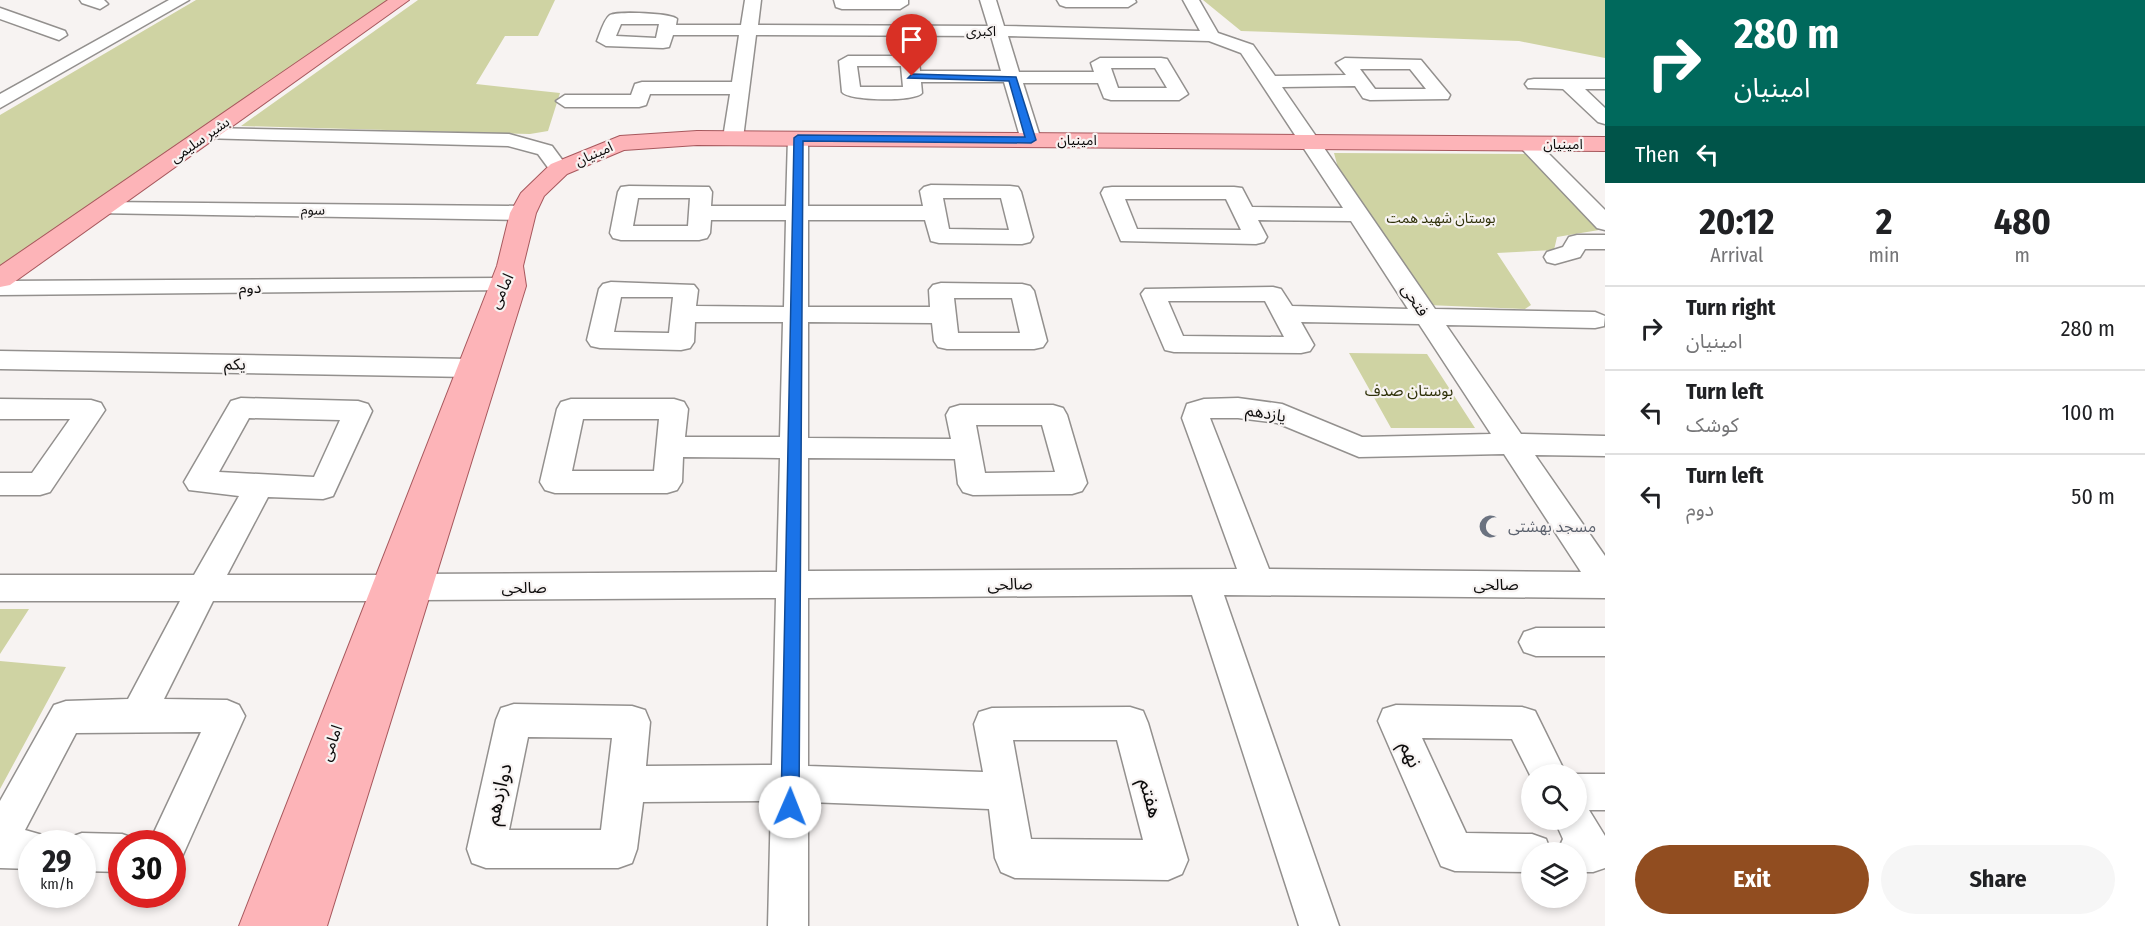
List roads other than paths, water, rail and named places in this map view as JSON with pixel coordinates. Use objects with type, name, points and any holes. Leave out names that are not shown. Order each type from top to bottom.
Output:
[{"type":"main road","name":"بشیر سلیمی","points":[[0,279],[400,0]]},
{"type":"main road","name":"امینیان","points":[[506,276],[523,213],[533,192],[559,169],[620,142],[798,138],[1605,144]]},
{"type":"main road","name":"امامی","points":[[303,926],[402,587],[470,368],[506,276]]},
{"type":"main road","name":"امامی","points":[[263,926],[402,587],[512,286],[506,276]]},
{"type":"street","points":[[0,102],[181,0]]},
{"type":"street","points":[[733,138],[753,0]]},
{"type":"street","points":[[842,0],[842,4],[900,4],[900,0]]},
{"type":"street","points":[[988,0],[1031,140]]},
{"type":"street","points":[[1065,0],[1128,2],[1127,0]]},
{"type":"street","points":[[1191,0],[1211,36]]},
{"type":"street","points":[[2,15],[59,35]]},
{"type":"street","points":[[667,30],[750,30]]},
{"type":"street","name":"اکبری","points":[[750,30],[999,31],[1211,36]]},
{"type":"street","name":"فتحی","points":[[1211,36],[1247,49],[1605,584]]},
{"type":"street","points":[[912,76],[1104,78]]},
{"type":"street","points":[[1269,82],[1360,80]]},
{"type":"street","points":[[1534,84],[1605,84]]},
{"type":"street","points":[[1568,84],[1605,118]]},
{"type":"street","points":[[565,101],[639,101],[642,88],[741,88]]},
{"type":"street","points":[[208,134],[509,140],[544,150],[559,169]]},
{"type":"street","points":[[788,926],[798,138]]},
{"type":"street","points":[[1528,144],[1605,224]]},
{"type":"street","points":[[1112,193],[1234,193],[1244,213],[1256,237],[1129,236],[1112,193]]},
{"type":"street","name":"سوم","points":[[103,208],[523,213]]},
{"type":"street","points":[[700,213],[935,213]]},
{"type":"street","points":[[1244,213],[1359,215]]},
{"type":"street","points":[[1555,257],[1572,252],[1577,242],[1605,242]]},
{"type":"street","name":"دوم","points":[[0,288],[506,276]]},
{"type":"street","points":[[1153,294],[1272,294],[1284,314],[1301,345],[1174,344],[1153,294]]},
{"type":"street","points":[[683,314],[943,315]]},
{"type":"street","points":[[1284,314],[1595,320]]},
{"type":"street","name":"یکم","points":[[0,360],[470,368]]},
{"type":"street","points":[[241,408],[358,411],[323,488],[260,486],[199,482],[241,408]]},
{"type":"street","name":"یازدهم","points":[[1258,583],[1199,425],[1197,411],[1204,408],[1238,408],[1282,414],[1359,447],[1512,444]]},
{"type":"street","points":[[0,409],[91,410],[40,484],[0,484]]},
{"type":"street","points":[[571,409],[674,409],[670,447],[667,482],[555,482],[571,409]]},
{"type":"street","points":[[1512,444],[1605,446]]},
{"type":"street","points":[[670,447],[967,449]]},
{"type":"street","points":[[138,715],[203,589],[260,486]]},
{"type":"street","points":[[1204,582],[1319,926]]},
{"type":"street","name":"صالحی","points":[[0,588],[203,589],[1204,582],[1605,584]]},
{"type":"street","points":[[1536,642],[1605,642]]},
{"type":"street","points":[[0,839],[66,717],[227,716],[174,830]]},
{"type":"street","name":"دوازدهم","points":[[514,720],[632,722],[626,784],[618,849],[486,849],[514,720]]},
{"type":"street","name":"نهم","points":[[1521,853],[1455,852],[1396,721],[1522,723],[1543,764]]},
{"type":"street","name":"هفتم","points":[[1130,723],[1168,860],[1015,858],[1005,791],[992,724],[1130,723]]},
{"type":"street","points":[[626,784],[790,783],[1005,791]]},
{"type":"street","points":[[1587,792],[1605,792]]},
{"type":"street","points":[[1587,844],[1593,854],[1587,854]]},
{"type":"street","points":[[0,849],[18,850]]},
{"type":"place","name":"مسجد بهشتی","points":[[1490,526]]},
{"type":"park label","name":"بوستان شهید همت","points":[[1441,218]]},
{"type":"park label","name":"بوستان صدف","points":[[1409,390]]}]
